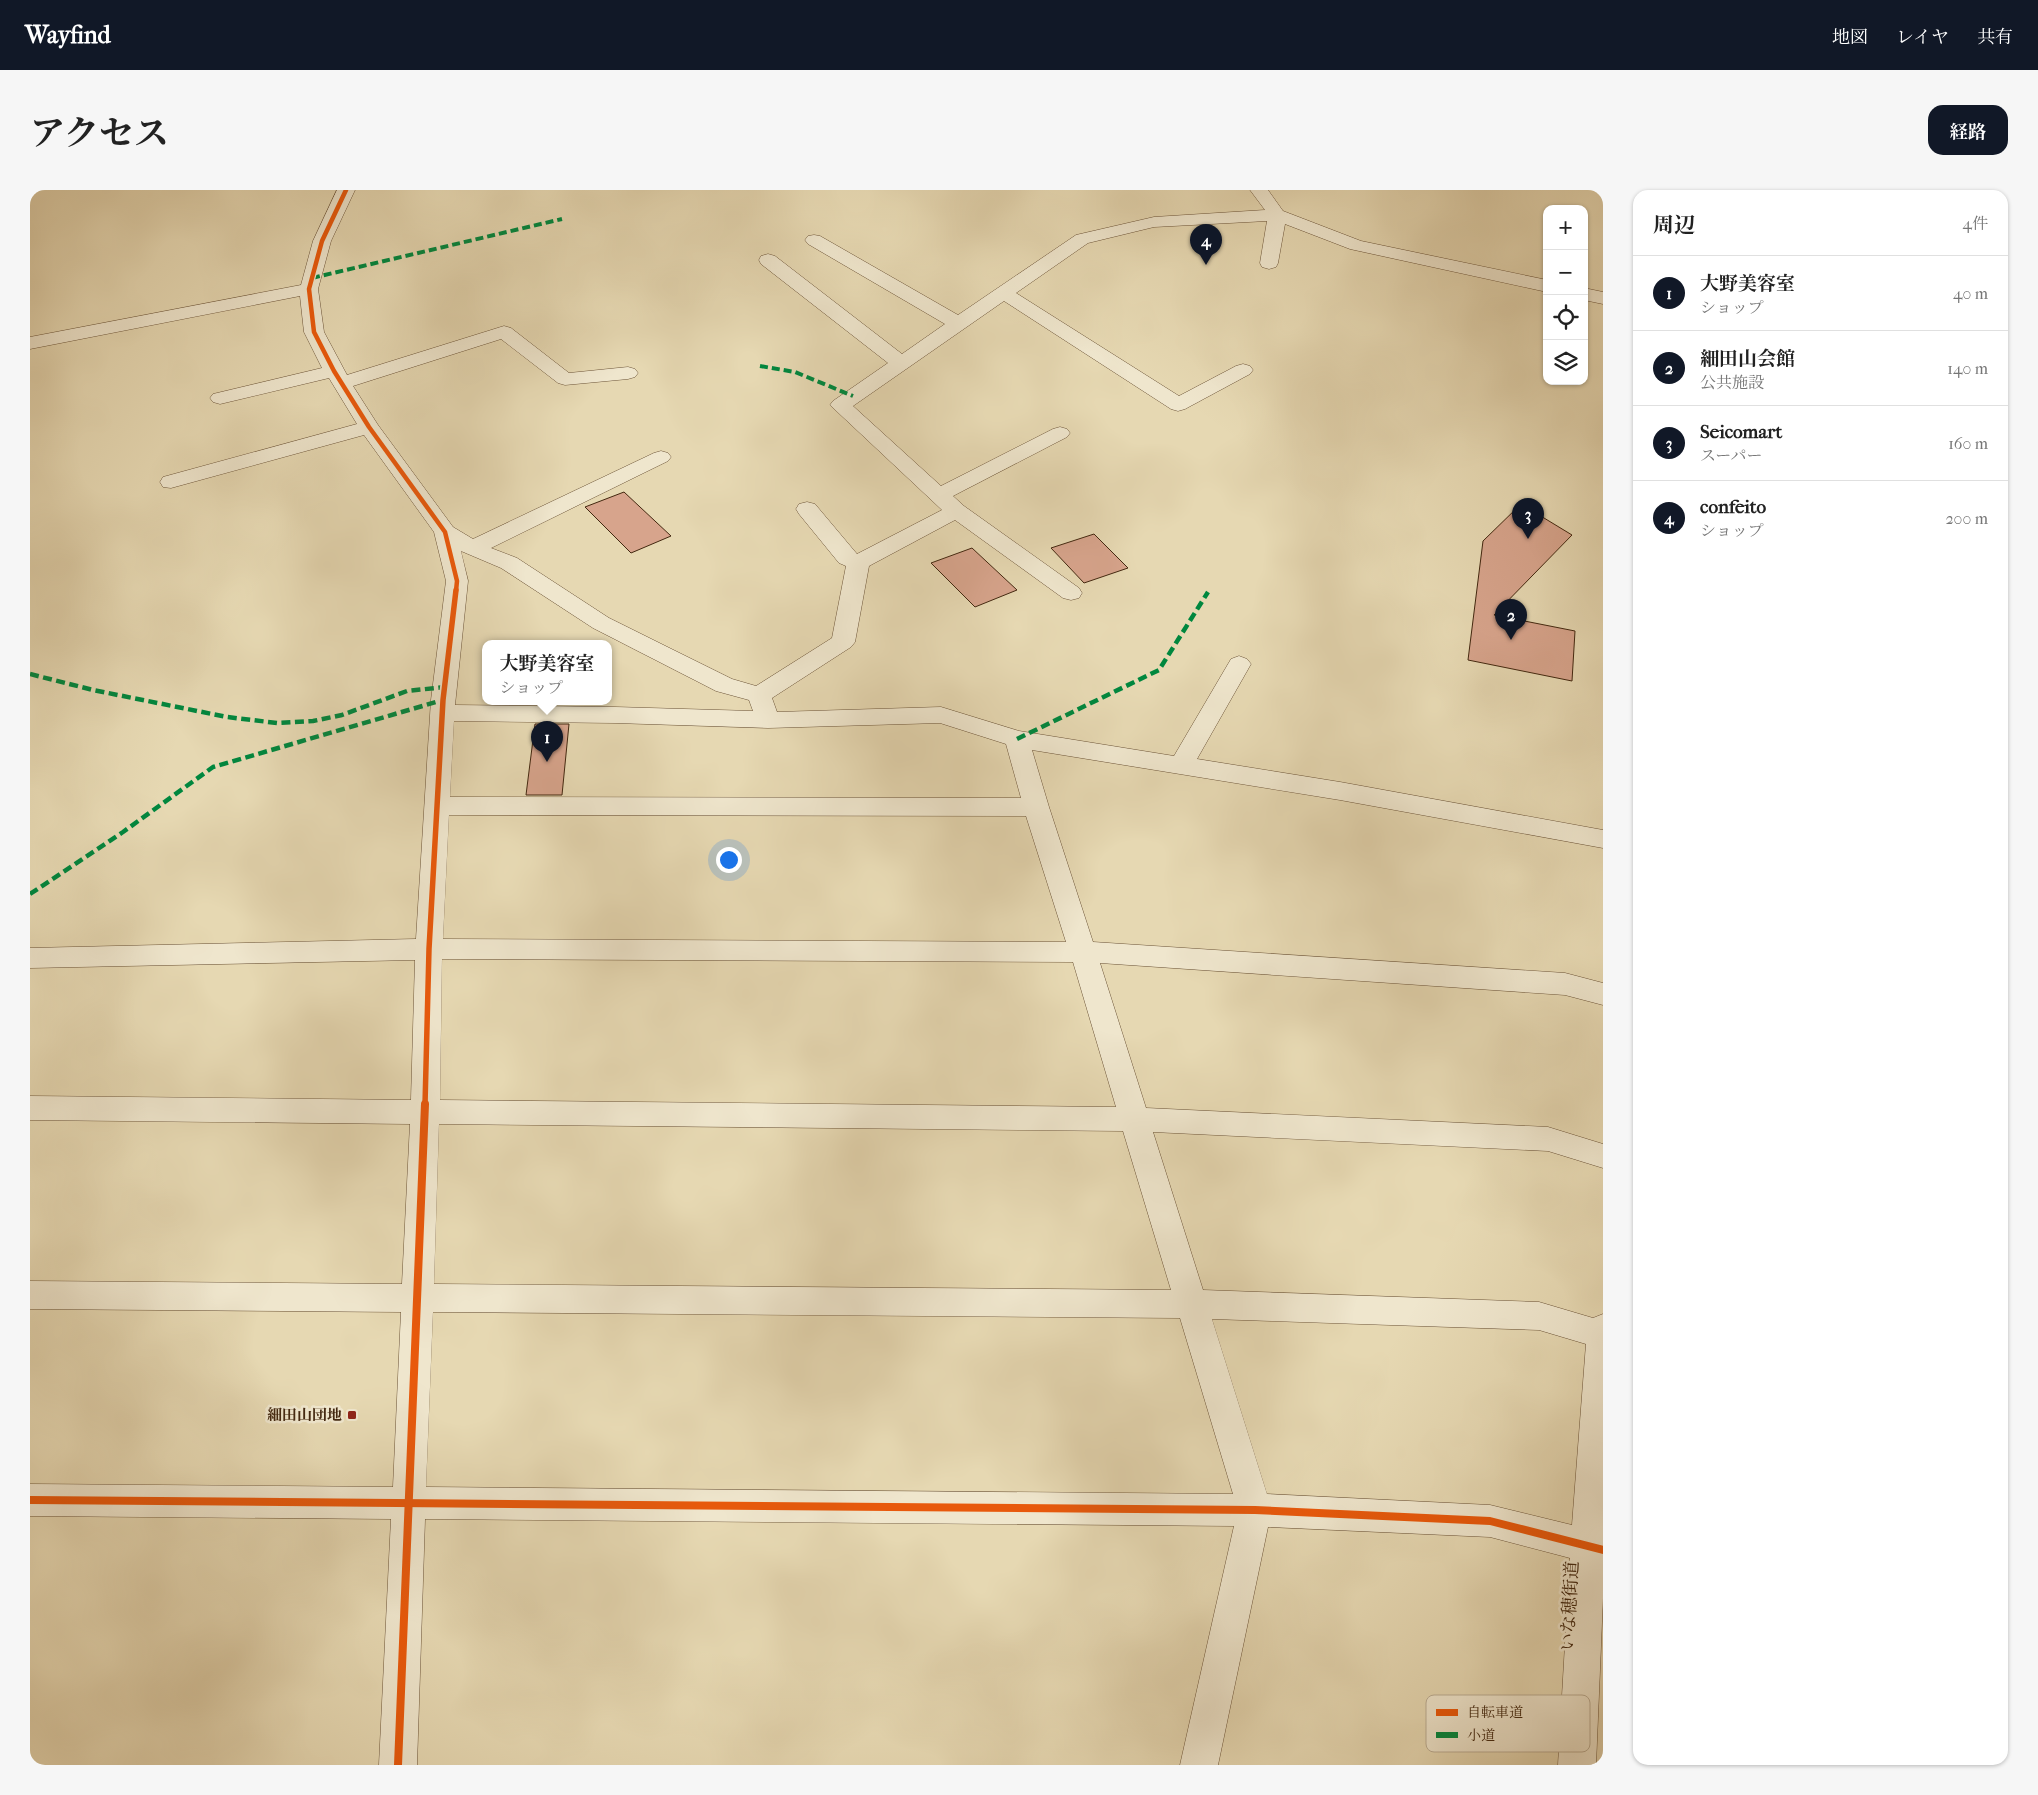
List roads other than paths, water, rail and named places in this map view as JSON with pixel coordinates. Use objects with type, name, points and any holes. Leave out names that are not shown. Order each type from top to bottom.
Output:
[{"type":"street","points":[[346,190],[322,241],[309,289],[314,332],[338,377],[369,427],[445,532],[457,582],[443,700],[444,714],[436,806],[398,1765]]},
{"type":"street","points":[[1259,190],[1276,215],[1269,263]]},
{"type":"street","points":[[1071,593],[956,511],[840,405],[1082,239],[1154,222],[1276,215],[1356,245],[1543,285]]},
{"type":"street","points":[[814,240],[959,324]]},
{"type":"street","points":[[768,260],[901,364]]},
{"type":"street","points":[[30,343],[309,289]]},
{"type":"street","points":[[1004,293],[1178,405],[1242,370]]},
{"type":"street","points":[[1588,295],[1603,298]]},
{"type":"street","points":[[220,398],[338,377],[504,332],[565,379],[628,373]]},
{"type":"street","points":[[171,482],[369,427]]},
{"type":"street","points":[[939,495],[1060,433]]},
{"type":"street","points":[[472,548],[661,457]]},
{"type":"street","points":[[807,509],[847,558],[858,563]]},
{"type":"street","points":[[858,563],[956,511]]},
{"type":"street","points":[[445,532],[472,548],[509,563],[601,623],[724,685],[759,696]]},
{"type":"street","points":[[759,696],[843,642],[858,563]]},
{"type":"street","points":[[1181,765],[1239,664]]},
{"type":"street","points":[[759,696],[768,720]]},
{"type":"street","points":[[444,714],[615,715],[768,720],[941,716],[1017,739],[1340,791],[1603,839]]},
{"type":"street","points":[[1017,739],[1036,807],[1083,952],[1255,1510],[1199,1765]]},
{"type":"street","points":[[436,806],[1036,807]]},
{"type":"street","points":[[30,958],[429,949],[1083,952],[1565,984],[1603,994]]},
{"type":"street","points":[[30,1108],[425,1110],[1135,1119],[1548,1139],[1603,1156]]},
{"type":"street","points":[[30,1295],[1192,1304],[1539,1316],[1603,1335]]},
{"type":"street","name":"いな穂街道","points":[[1583,1695],[1595,1548],[1603,1328]]},
{"type":"street","points":[[30,1500],[1255,1510],[1490,1521],[1595,1548]]},
{"type":"street","name":"いな穂街道","points":[[1577,1765],[1578,1752]]},
{"type":"place","name":"confeito","points":[[1206,265]]},
{"type":"place","name":"Seicomart","points":[[1528,539]]},
{"type":"place","name":"細田山会館","points":[[1511,640]]},
{"type":"place","name":"大野美容室","points":[[547,762]]},
{"type":"place","name":"細田山団地","points":[[352,1415]]}]
